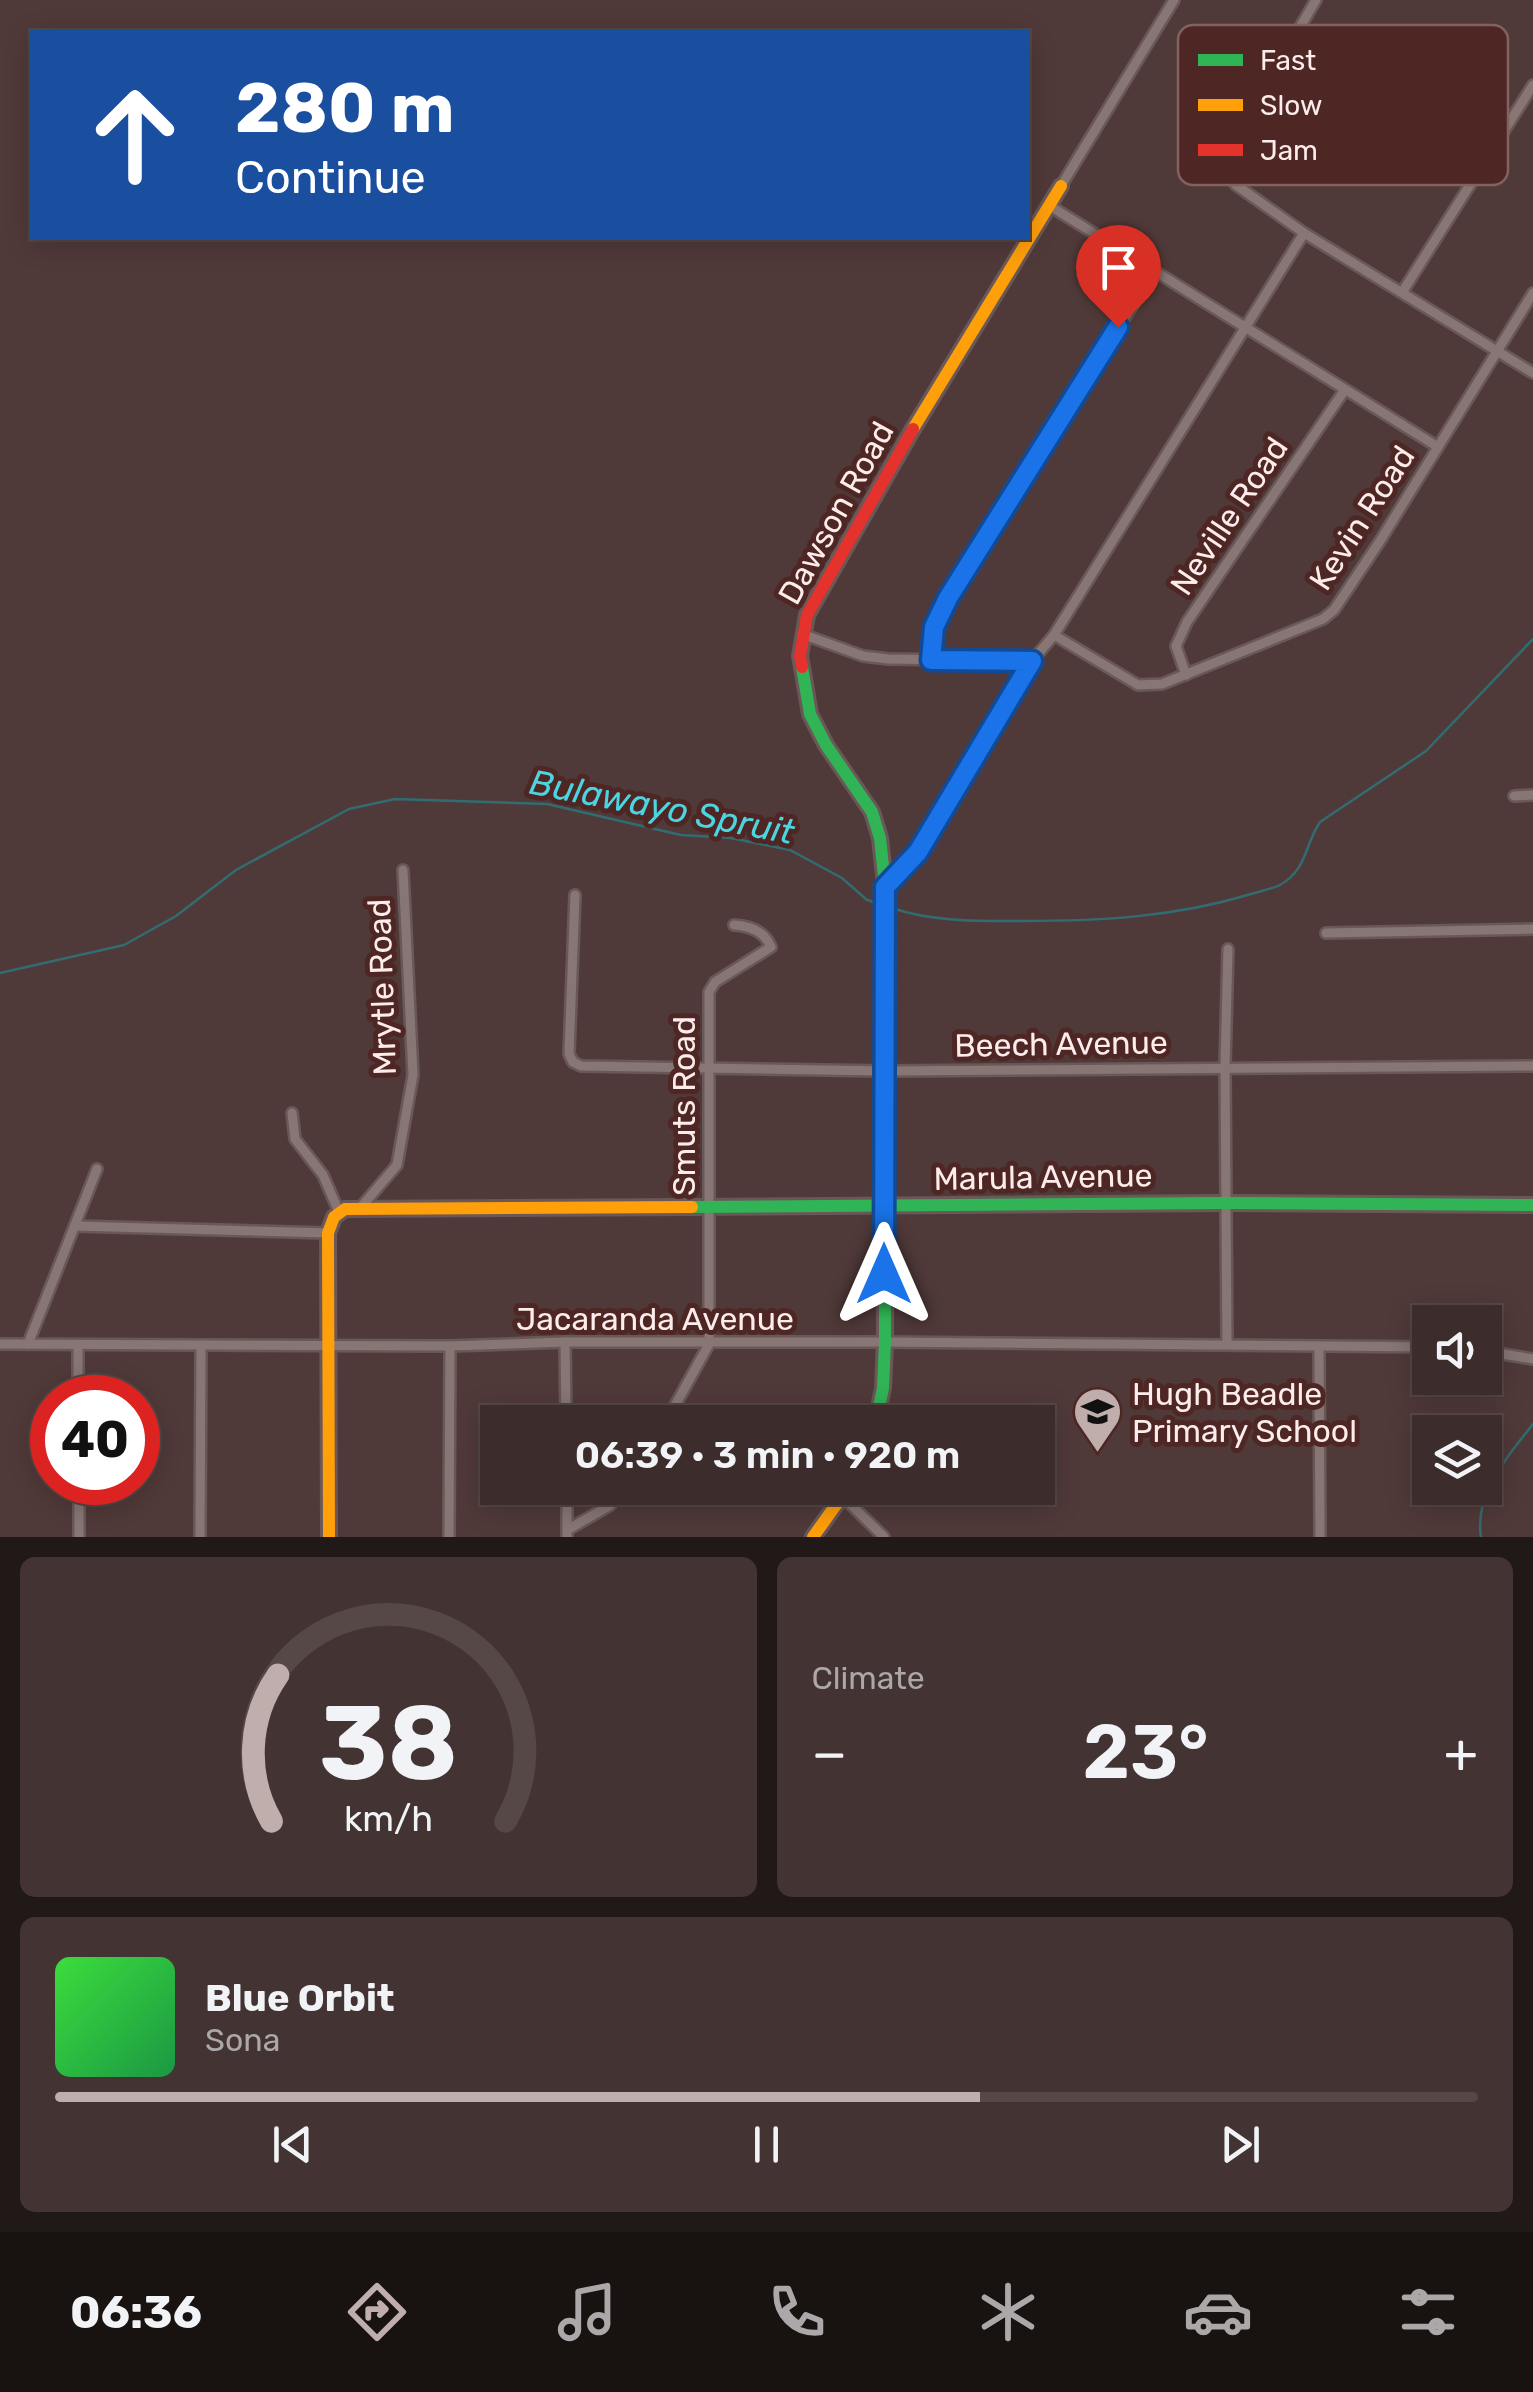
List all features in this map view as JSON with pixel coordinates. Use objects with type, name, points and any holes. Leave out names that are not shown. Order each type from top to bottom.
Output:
[{"type":"street","points":[[1062,186],[1174,0]]},
{"type":"street","points":[[1301,25],[1316,0]]},
{"type":"street","points":[[1508,126],[1533,86]]},
{"type":"street","points":[[1236,185],[1304,233],[1533,372]]},
{"type":"street","points":[[1404,291],[1471,185]]},
{"type":"street","name":"Dawson Road","points":[[1030,239],[1062,186]]},
{"type":"street","points":[[1050,206],[1438,447]]},
{"type":"street","points":[[885,886],[918,852],[1032,661],[1054,635],[1304,233]]},
{"type":"street","name":"Dawson Road","points":[[886,1071],[885,886],[880,838],[872,812],[826,745],[810,714],[800,656],[802,634],[816,596],[1029,240]]},
{"type":"street","points":[[931,660],[934,627],[948,598],[1154,272]]},
{"type":"street","name":"Kevin Road","points":[[1054,635],[1138,685],[1162,684],[1314,624],[1334,610],[1533,293]]},
{"type":"street","name":"Neville Road","points":[[1186,675],[1176,646],[1187,622],[1344,391]]},
{"type":"street","points":[[802,634],[864,656],[1032,661]]},
{"type":"street","points":[[1514,796],[1533,795]]},
{"type":"street","name":"Mrytle Road","points":[[361,1207],[397,1164],[413,1076],[403,870]]},
{"type":"street","name":"Beech Avenue","points":[[575,895],[569,1054],[573,1062],[590,1067],[886,1071],[1533,1066]]},
{"type":"street","name":"Smuts Road","points":[[708,1344],[711,986],[771,947],[758,932],[734,925]]},
{"type":"street","points":[[1326,933],[1533,929]]},
{"type":"street","points":[[1227,1344],[1228,949]]},
{"type":"street","points":[[880,1405],[885,1342],[886,1071]]},
{"type":"street","points":[[292,1113],[295,1139],[323,1175],[339,1212],[328,1234],[329,1537]]},
{"type":"street","points":[[28,1344],[97,1169]]},
{"type":"street","name":"Marula Avenue","points":[[339,1212],[361,1207],[1533,1205]]},
{"type":"street","points":[[75,1226],[328,1234]]},
{"type":"street","points":[[565,1342],[566,1405]]},
{"type":"street","name":"Jacaranda Avenue","points":[[0,1344],[450,1346],[885,1342],[1412,1347]]},
{"type":"street","points":[[675,1405],[708,1344]]},
{"type":"street","points":[[78,1345],[78,1375]]},
{"type":"street","points":[[200,1345],[200,1537]]},
{"type":"street","points":[[449,1537],[450,1346]]},
{"type":"street","points":[[1319,1346],[1320,1537]]},
{"type":"street","points":[[1502,1353],[1533,1359]]},
{"type":"street","points":[[79,1505],[79,1537]]},
{"type":"street","points":[[567,1505],[567,1533]]},
{"type":"street","points":[[567,1533],[610,1505]]},
{"type":"street","points":[[813,1537],[836,1505]]},
{"type":"street","points":[[857,1505],[884,1537]]},
{"type":"waterway","name":"Bulawayo Spruit","points":[[892,908],[973,921],[1109,919],[1195,908],[1277,886],[1296,872],[1320,822],[1426,751],[1533,639]]},
{"type":"waterway","name":"Bulawayo Spruit","points":[[0,973],[124,945],[176,916],[236,870],[349,809],[395,799],[547,804],[681,835],[731,838],[790,850],[842,878],[867,900],[880,904]]},
{"type":"waterway","points":[[1481,1537],[1480,1521],[1488,1490],[1533,1424]]},
{"type":"traffic: fast","points":[[802,667],[810,714],[826,745],[872,812],[880,838],[885,885],[885,1342],[880,1405]]},
{"type":"traffic: fast","points":[[692,1207],[1533,1205]]},
{"type":"traffic: slow","points":[[1030,237],[1061,186]]},
{"type":"traffic: slow","points":[[913,429],[1028,240]]},
{"type":"traffic: slow","points":[[329,1537],[328,1233],[334,1217],[345,1209],[692,1207]]},
{"type":"traffic: slow","points":[[813,1537],[836,1505]]},
{"type":"traffic: jam","points":[[802,667],[800,656],[807,615],[913,429]]},
{"type":"place","name":"Hugh Beadle Primary School","points":[[1097,1454]]},
{"type":"route","points":[[884,1274],[885,887],[918,852],[1032,661],[931,660],[934,627],[948,598],[1118,327]]}]
